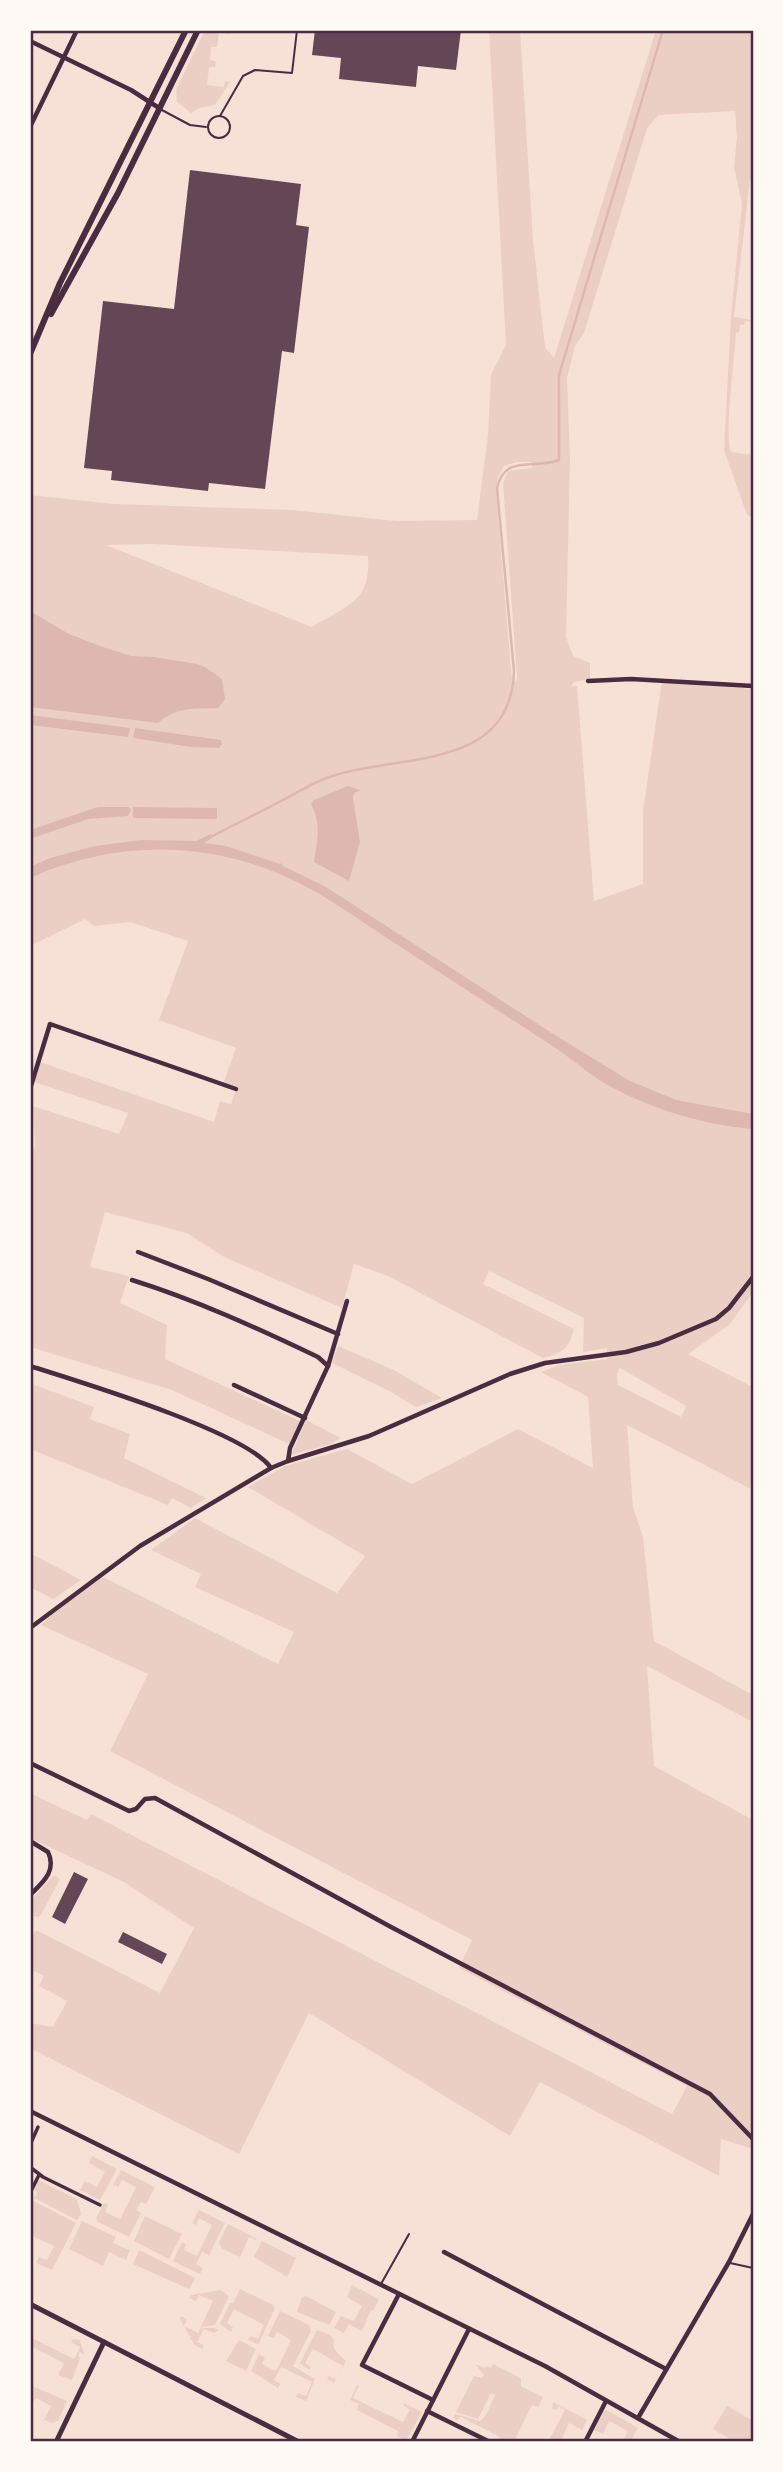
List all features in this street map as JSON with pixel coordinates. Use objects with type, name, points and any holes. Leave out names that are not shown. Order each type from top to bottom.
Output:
[{"type":"main road","points":[[30,354],[60,283],[186,30]]},
{"type":"main road","points":[[39,333],[118,193],[198,30]]},
{"type":"street","points":[[30,127],[77,30]]},
{"type":"street","points":[[30,41],[151,101],[159,108]]},
{"type":"street","points":[[588,681],[631,679],[753,686]]},
{"type":"street","points":[[30,1089],[50,1024],[236,1088]]},
{"type":"street","points":[[138,1252],[338,1334]]},
{"type":"street","points":[[30,1628],[140,1546],[271,1468],[369,1436],[510,1374],[545,1363],[626,1352],[659,1343],[716,1319],[729,1308],[753,1278]]},
{"type":"street","points":[[132,1280],[222,1312],[318,1357],[328,1366]]},
{"type":"street","points":[[288,1461],[290,1448],[328,1366],[347,1301]]},
{"type":"street","points":[[30,1366],[122,1396],[203,1428],[261,1457],[271,1468]]},
{"type":"street","points":[[234,1385],[304,1418]]},
{"type":"street","points":[[30,1763],[130,1811],[136,1809],[145,1799],[155,1798],[391,1927],[710,2094],[753,2139]]},
{"type":"street","points":[[30,1841],[48,1852],[52,1865],[48,1876],[30,1895]]},
{"type":"street","points":[[30,2111],[545,2366],[680,2442]]},
{"type":"street","points":[[30,2145],[38,2127]]},
{"type":"street","points":[[30,2167],[38,2171],[39,2175],[100,2205]]},
{"type":"street","points":[[30,2193],[39,2175]]},
{"type":"street","points":[[638,2418],[729,2262],[753,2214]]},
{"type":"street","points":[[444,2252],[666,2369]]},
{"type":"street","points":[[400,2294],[362,2365],[433,2400]]},
{"type":"street","points":[[31,2306],[299,2442]]},
{"type":"street","points":[[411,2442],[469,2329]]},
{"type":"street","points":[[56,2442],[104,2342]]},
{"type":"street","points":[[585,2442],[606,2401]]},
{"type":"street","points":[[427,2411],[490,2442]]},
{"type":"lane","points":[[220,116],[243,76],[249,72],[255,70],[292,73],[297,30]]},
{"type":"lane","points":[[159,108],[190,124],[208,127]]},
{"type":"lane","points":[[220,116],[228,120],[230,125],[225,136],[215,137],[210,134],[208,127],[211,118],[220,116]]},
{"type":"lane","points":[[381,2285],[409,2234]]},
{"type":"lane","points":[[729,2262],[753,2269]]},
{"type":"shaded area","points":[[205,30],[231,30],[230,34],[219,33],[217,47],[211,47],[210,60],[216,61],[215,67],[209,67],[207,85],[224,87],[225,81],[230,82],[215,105],[199,108],[191,113],[177,102],[176,90]]},
{"type":"shaded area","points":[[489,30],[520,30],[533,240],[545,347],[554,358],[656,30],[753,30],[753,180],[750,180],[734,317],[753,322],[745,321],[736,333],[729,443],[731,452],[753,455],[753,518],[747,515],[724,450],[731,317],[742,204],[734,167],[737,137],[735,111],[659,115],[647,128],[584,333],[575,346],[567,378],[570,459],[566,637],[573,656],[590,663],[590,679],[574,682],[571,686],[577,686],[594,901],[643,884],[643,811],[662,681],[753,689],[753,1292],[729,1325],[688,1354],[753,1387],[753,1490],[627,1425],[633,1507],[643,1537],[654,1641],[753,1695],[753,1722],[647,1666],[654,1766],[753,1820],[753,2149],[721,2139],[719,2176],[540,2082],[510,2136],[309,2013],[239,2154],[30,2048],[31,2023],[53,2027],[67,2001],[39,1986],[44,1976],[30,1969],[30,1940],[36,1930],[160,1993],[194,1928],[124,1882],[30,1838],[30,1793],[87,1820],[91,1814],[672,2114],[687,2086],[459,1968],[472,1940],[110,1751],[148,1674],[41,1625],[103,1577],[278,1664],[294,1632],[195,1587],[201,1574],[151,1550],[195,1518],[337,1593],[365,1556],[248,1487],[285,1466],[347,1449],[412,1484],[518,1429],[593,1468],[588,1397],[541,1372],[559,1365],[607,1359],[607,1348],[583,1352],[584,1318],[489,1271],[483,1284],[574,1329],[564,1349],[543,1358],[388,1276],[354,1264],[342,1308],[224,1257],[187,1233],[105,1212],[90,1267],[129,1276],[120,1303],[167,1325],[165,1359],[300,1421],[289,1444],[172,1390],[30,1347],[30,1154],[35,1147],[33,1106],[119,1134],[128,1113],[34,1082],[40,1062],[214,1122],[220,1101],[231,1104],[235,1091],[222,1087],[236,1048],[159,1020],[188,941],[130,922],[94,926],[85,919],[30,946],[30,495],[114,504],[293,510],[396,521],[477,520],[488,435],[491,375],[506,345]],"holes":[[[516,462],[531,462],[532,468],[508,471],[503,483],[517,677],[516,681],[512,681],[496,492],[498,478],[504,466]],[[153,544],[368,556],[368,572],[361,593],[354,601],[312,627],[106,545]],[[620,1368],[686,1406],[681,1417],[618,1385],[617,1374]]]},
{"type":"shaded area","points":[[30,611],[69,634],[131,656],[154,657],[205,667],[222,679],[225,699],[218,708],[179,711],[158,723],[30,707]]},
{"type":"shaded area","points":[[30,715],[130,728],[128,737],[30,725]]},
{"type":"shaded area","points":[[135,728],[221,740],[222,744],[219,748],[191,747],[133,738]]},
{"type":"shaded area","points":[[348,786],[360,790],[354,793],[353,798],[360,842],[349,881],[314,862],[318,826],[311,804],[314,800]]},
{"type":"shaded area","points":[[98,807],[129,807],[131,810],[128,816],[88,819],[30,839],[30,830]]},
{"type":"shaded area","points":[[133,807],[217,808],[217,819],[133,818]]},
{"type":"shaded area","points":[[211,834],[213,837],[204,843],[226,846],[281,863],[326,887],[630,1081],[676,1100],[753,1114],[753,1129],[689,1118],[646,1103],[607,1084],[337,905],[270,870],[202,852],[132,851],[63,865],[30,878],[30,867],[50,858],[95,846],[141,840],[196,841]]},
{"type":"shaded area","points":[[338,1346],[392,1369],[442,1398],[416,1407],[332,1363]]},
{"type":"shaded area","points":[[30,1383],[94,1407],[90,1419],[130,1434],[124,1458],[206,1498],[191,1508],[172,1498],[168,1505],[30,1449]]},
{"type":"shaded area","points":[[306,1420],[341,1438],[331,1444],[291,1455]]},
{"type":"shaded area","points":[[30,1553],[81,1580],[53,1599],[30,1587]]},
{"type":"shaded area","points":[[54,1875],[60,1879],[41,1915],[31,1915],[30,1901]]},
{"type":"shaded area","points":[[92,2156],[117,2169],[100,2200],[80,2190],[85,2181],[97,2187],[105,2172],[89,2163]]},
{"type":"shaded area","points":[[121,2170],[155,2187],[146,2204],[141,2202],[136,2210],[141,2213],[129,2237],[98,2222],[96,2218],[104,2203],[108,2205],[105,2212],[120,2219],[136,2187],[122,2180],[118,2187],[113,2185]]},
{"type":"shaded area","points":[[38,2180],[77,2199],[81,2214],[77,2220],[34,2198],[37,2192],[33,2189]]},
{"type":"shaded area","points":[[30,2199],[76,2223],[52,2270],[36,2263],[39,2257],[47,2260],[54,2246],[30,2235]]},
{"type":"shaded area","points":[[199,2210],[225,2223],[209,2255],[202,2252],[196,2264],[203,2268],[200,2274],[173,2261],[182,2242],[186,2244],[184,2250],[197,2256],[212,2225],[199,2218],[196,2225],[192,2223]]},
{"type":"shaded area","points":[[145,2216],[182,2234],[169,2259],[134,2241]]},
{"type":"shaded area","points":[[82,2221],[116,2237],[113,2243],[130,2250],[126,2260],[109,2252],[103,2266],[69,2249]]},
{"type":"shaded area","points":[[228,2224],[257,2239],[249,2237],[240,2257],[221,2248],[219,2242]]},
{"type":"shaded area","points":[[262,2241],[296,2258],[287,2277],[254,2257]]},
{"type":"shaded area","points":[[139,2250],[195,2278],[189,2289],[133,2264]]},
{"type":"shaded area","points":[[352,2285],[379,2299],[362,2331],[349,2324],[344,2333],[334,2328],[341,2316],[354,2321],[362,2306],[347,2297]]},
{"type":"shaded area","points":[[240,2289],[275,2308],[257,2344],[248,2340],[251,2336],[258,2339],[264,2325],[234,2309],[227,2323],[233,2327],[231,2332],[220,2324]]},
{"type":"shaded area","points":[[221,2290],[229,2296],[215,2325],[202,2327],[201,2330],[203,2328],[214,2328],[218,2330],[214,2333],[204,2329],[197,2342],[204,2345],[202,2349],[195,2345],[190,2338],[194,2335],[190,2337],[180,2319],[181,2316],[187,2319],[184,2326],[198,2333],[213,2301],[199,2295],[196,2301],[189,2298],[191,2295]]},
{"type":"shaded area","points":[[306,2296],[336,2312],[329,2325],[297,2312],[302,2297]]},
{"type":"shaded area","points":[[280,2311],[309,2325],[311,2331],[293,2366],[315,2379],[306,2401],[296,2397],[298,2393],[306,2396],[312,2382],[281,2367],[274,2380],[280,2384],[278,2388],[251,2371],[259,2354],[265,2358],[262,2364],[276,2371],[291,2340],[277,2332],[274,2338],[268,2336]]},
{"type":"shaded area","points":[[317,2330],[330,2335],[335,2349],[346,2361],[334,2383],[327,2379],[329,2376],[336,2379],[343,2366],[313,2349],[305,2363],[311,2367],[309,2370],[300,2363]]},
{"type":"shaded area","points":[[30,2337],[74,2359],[80,2347],[71,2342],[73,2339],[80,2340],[84,2354],[80,2352],[78,2356],[80,2358],[72,2380],[58,2375],[64,2363],[30,2346]]},
{"type":"shaded area","points":[[239,2340],[256,2349],[246,2371],[226,2361]]},
{"type":"shaded area","points":[[475,2364],[491,2368],[493,2364],[521,2378],[521,2386],[543,2397],[538,2407],[532,2405],[514,2442],[502,2442],[500,2437],[461,2417],[456,2420],[453,2418],[455,2414],[480,2421],[486,2415],[495,2395],[491,2393],[478,2419],[456,2412],[474,2376],[482,2378],[484,2375]]},
{"type":"shaded area","points":[[30,2385],[67,2401],[58,2421],[52,2423],[44,2420],[51,2406],[36,2398],[33,2402],[30,2400]]},
{"type":"shaded area","points":[[357,2385],[353,2398],[403,2422],[410,2410],[404,2403],[422,2412],[406,2441],[397,2436],[398,2431],[357,2410],[359,2404],[350,2400]]},
{"type":"shaded area","points":[[553,2402],[587,2420],[582,2430],[569,2423],[560,2442],[548,2442],[565,2410],[559,2406],[556,2410],[552,2409]]},
{"type":"shaded area","points":[[727,2406],[753,2421],[753,2442],[735,2442],[713,2429]]},
{"type":"shaded area","points":[[607,2410],[638,2428],[630,2442],[622,2442],[628,2431],[609,2421],[603,2434],[594,2430],[603,2412]]},
{"type":"building","points":[[315,30],[461,30],[456,70],[418,66],[416,87],[339,79],[341,58],[312,55]]},
{"type":"building","points":[[190,170],[301,184],[296,225],[309,227],[294,353],[282,351],[265,489],[209,483],[208,491],[111,480],[112,471],[84,468],[103,301],[174,309]]},
{"type":"building","points":[[74,1872],[88,1879],[65,1924],[52,1917]]},
{"type":"building","points":[[123,1932],[167,1954],[162,1964],[118,1942]]},
{"type":"waterway","points":[[209,838],[324,779],[443,754],[470,744],[493,728],[508,704],[514,671],[497,489],[506,471],[513,467],[559,460],[559,375],[663,30]]}]
